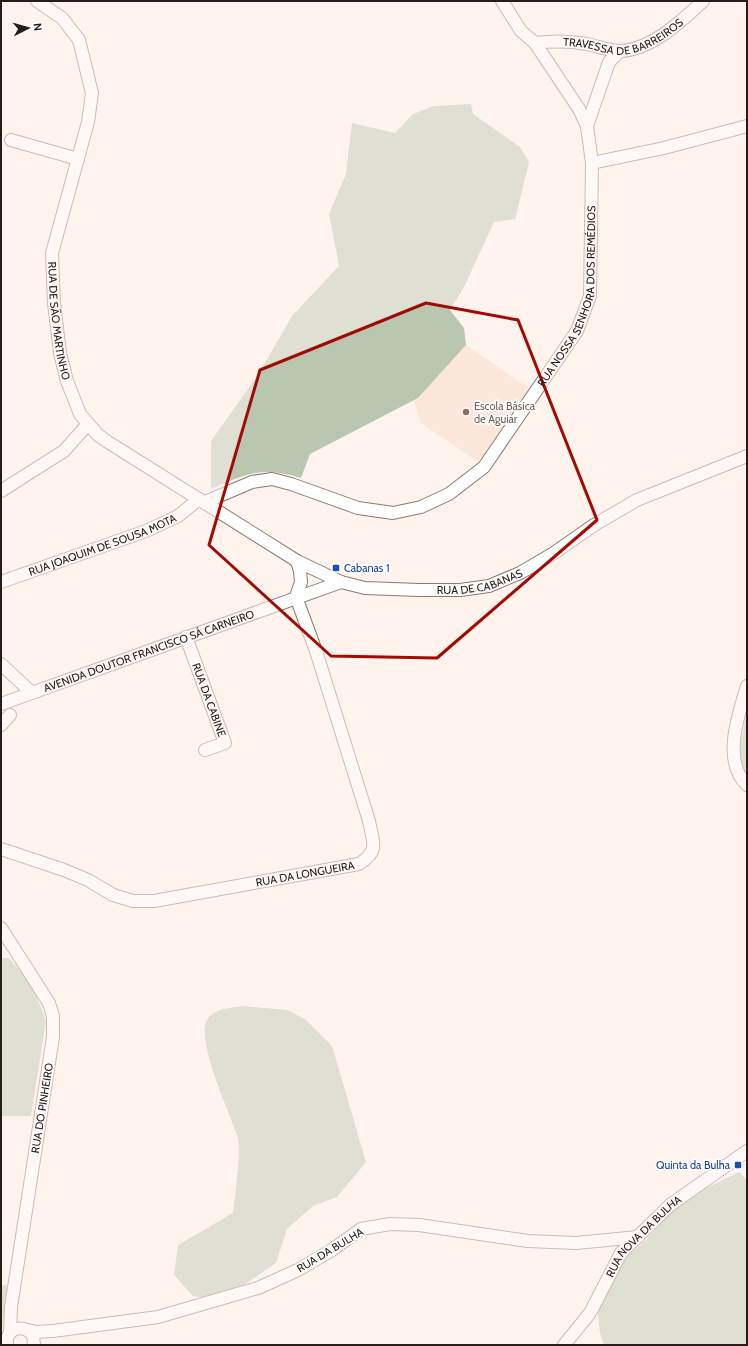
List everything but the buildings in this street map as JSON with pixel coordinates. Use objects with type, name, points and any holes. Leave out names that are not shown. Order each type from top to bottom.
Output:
[{"type":"street","name":"RUA DE SÃO MARTINHO","points":[[37,1],[62,18],[79,40],[92,93],[88,122],[52,252],[60,353],[67,381],[80,414],[88,424],[108,442],[202,501]]},
{"type":"street","name":"RUA NOSSA SENHORA DOS REMÉDIOS","points":[[202,501],[252,482],[272,479],[291,484],[358,508],[394,513],[421,507],[449,494],[484,467],[577,331],[590,296],[592,164],[587,126],[579,109],[534,43],[521,31],[502,1]]},
{"type":"street","name":"TRAVESSA DE BARREIROS","points":[[534,43],[547,42],[585,44],[620,51],[638,47],[658,38],[680,22],[703,1]]},
{"type":"street","points":[[587,126],[609,62],[620,51]]},
{"type":"street","points":[[592,164],[664,148],[747,126]]},
{"type":"street","points":[[11,140],[78,159]]},
{"type":"street","points":[[1,491],[64,451],[88,424]]},
{"type":"street","name":"RUA DE CABANAS","points":[[202,501],[297,560],[341,582],[365,588],[460,590],[489,586],[520,573],[554,553],[594,525],[636,500],[747,456]]},
{"type":"street","name":"RUA JOAQUIM DE SOUSA MOTA","points":[[1,582],[146,531],[178,516],[202,501]]},
{"type":"street","points":[[296,597],[301,582],[297,560]]},
{"type":"street","name":"AVENIDA DOUTOR FRANCISCO SÁ CARNEIRO","points":[[1,704],[341,582]]},
{"type":"street","name":"RUA DA LONGUEIRA","points":[[1,849],[64,870],[88,880],[112,895],[133,901],[154,900],[359,864],[370,856],[374,847],[369,821],[316,651],[296,597]]},
{"type":"street","name":"RUA DA CABINE","points":[[186,637],[225,743],[205,750]]},
{"type":"street","points":[[1,664],[32,692]]},
{"type":"street","points":[[747,686],[740,708],[733,748],[734,766],[741,780],[747,785]]},
{"type":"street","points":[[1,725],[10,715]]},
{"type":"street","name":"RUA DO PINHEIRO","points":[[1,928],[49,1003],[53,1016],[54,1037],[7,1341]]},
{"type":"street","name":"RUA NOVA DA BULHA","points":[[564,1345],[590,1313],[621,1252],[670,1205],[747,1151]]},
{"type":"street","name":"RUA DA BULHA","points":[[7,1341],[18,1328],[38,1332],[53,1331],[158,1318],[258,1288],[298,1270],[332,1250],[361,1229],[390,1224],[419,1225],[528,1241],[576,1243],[638,1237]]},
{"type":"street","name":"RUA DO PINHEIRO","points":[[12,1301],[16,1318],[33,1335],[35,1344]]},
{"type":"street","name":"RUA DA BULHA","points":[[35,1344],[44,1334],[53,1331]]},
{"type":"highlighted area","points":[[426,303],[518,320],[597,520],[437,658],[331,656],[209,545],[260,370]]},
{"type":"shaded area","name":"Escola Básica de Aguiar","points":[[466,345],[530,389],[478,462],[421,423],[414,401]]},
{"type":"green space","points":[[471,104],[473,114],[520,147],[529,162],[515,219],[494,222],[464,287],[450,310],[464,328],[466,345],[418,398],[310,454],[301,478],[276,472],[265,472],[247,475],[213,488],[211,487],[211,441],[258,375],[292,316],[339,266],[329,214],[346,174],[352,123],[395,133],[413,114],[434,106]]},
{"type":"green space","points":[[747,709],[747,779],[739,754]]},
{"type":"green space","points":[[1,958],[9,958],[32,985],[46,1021],[31,1116],[1,1116]]},
{"type":"green space","points":[[243,1006],[287,1010],[305,1019],[332,1046],[366,1162],[337,1197],[313,1206],[287,1229],[276,1263],[222,1300],[193,1296],[174,1275],[178,1245],[233,1213],[239,1145],[209,1058],[205,1027],[209,1017],[212,1014],[225,1009]]},
{"type":"green space","points":[[739,1172],[747,1180],[747,1345],[604,1345],[600,1333],[597,1307],[617,1263],[640,1246],[659,1226],[657,1212]]},
{"type":"green space","points":[[1,1285],[7,1285],[1,1340]]},
{"type":"place","name":"Escola Básica de Aguiar","points":[[466,412]]},
{"type":"place","name":"Cabanas 1","points":[[336,568]]},
{"type":"place","name":"Quinta da Bulha","points":[[738,1165]]}]
